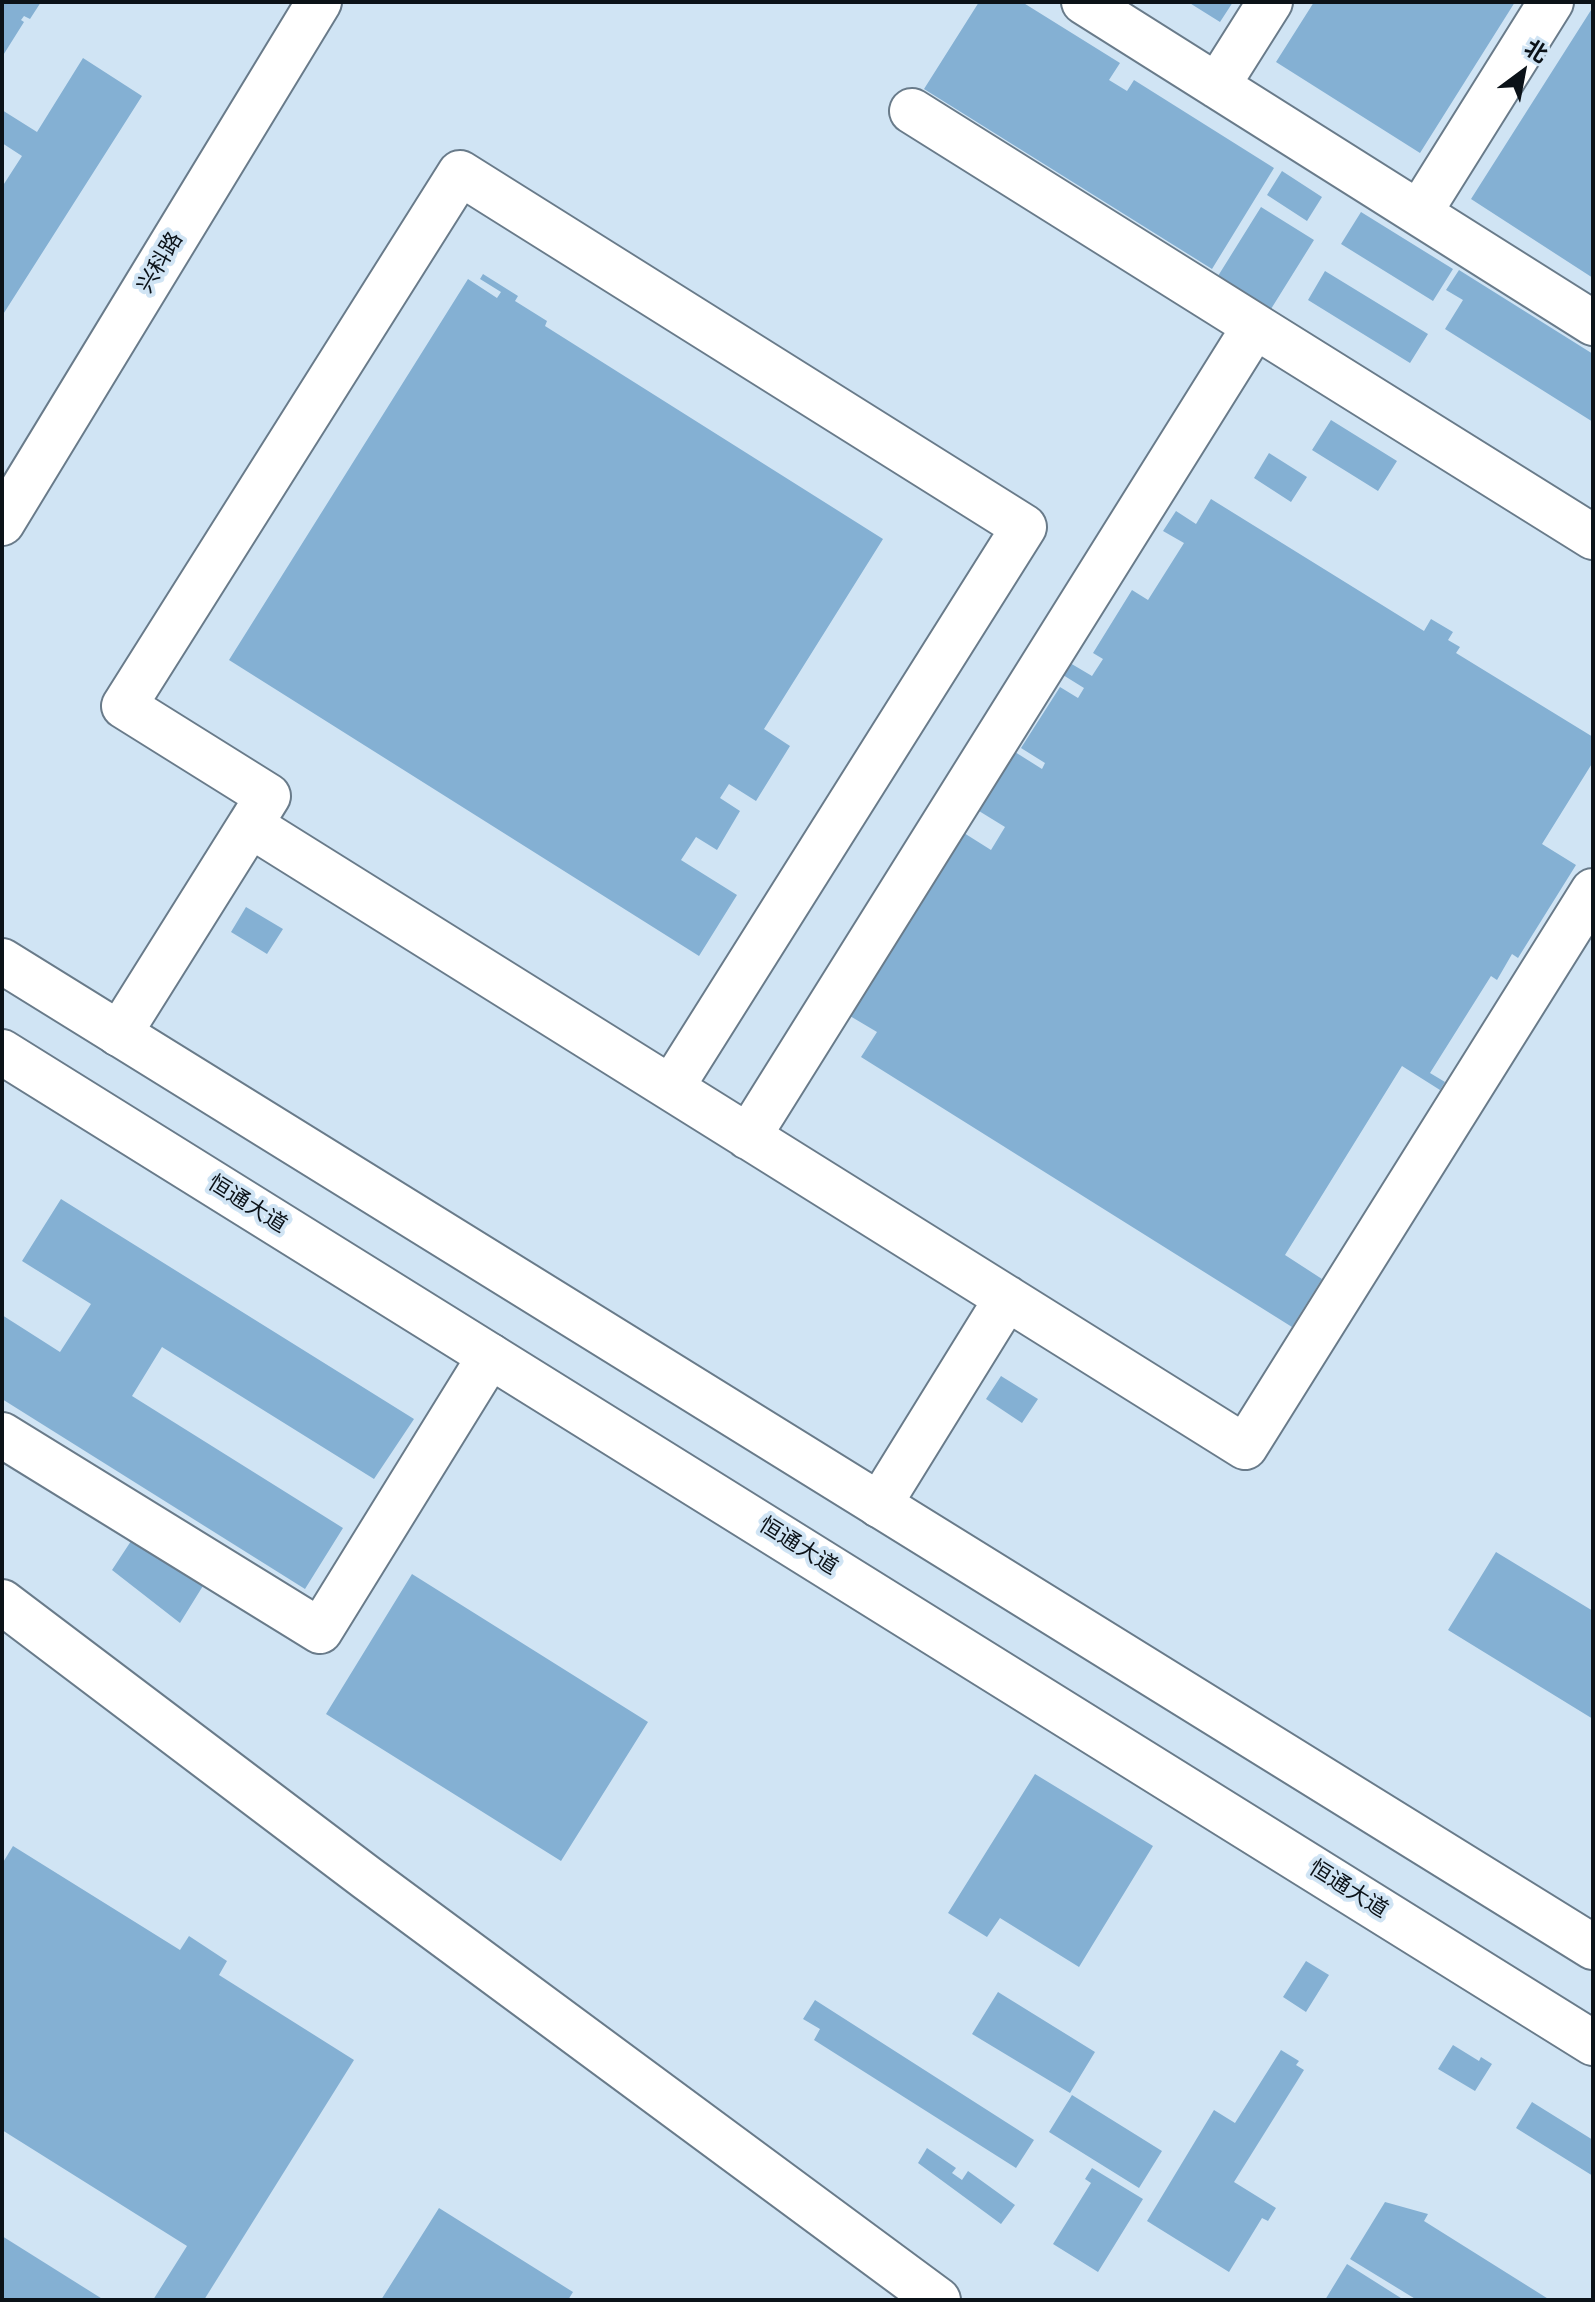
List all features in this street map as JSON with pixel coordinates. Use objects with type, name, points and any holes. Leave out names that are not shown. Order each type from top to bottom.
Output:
[{"type":"main road","name":"兴科路","points":[[2,523],[319,2]]},
{"type":"main road","points":[[1084,2],[1593,323]]},
{"type":"main road","points":[[1217,86],[1270,2]]},
{"type":"main road","points":[[1419,213],[1551,2]]},
{"type":"main road","points":[[912,111],[1593,537]]},
{"type":"main road","points":[[119,1034],[268,796],[124,706],[460,173],[1024,527],[671,1088]]},
{"type":"main road","points":[[748,1137],[1255,326]]},
{"type":"main road","points":[[250,825],[1245,1447],[1593,891]]},
{"type":"main road","points":[[2,961],[1593,1947]]},
{"type":"main road","name":"恒通大道","points":[[2,1052],[1593,2043]]},
{"type":"main road","points":[[879,1505],[1007,1298]]},
{"type":"main road","points":[[2,1435],[320,1631],[490,1356]]},
{"type":"main road","points":[[2,1602],[380,1888],[938,2300]]},
{"type":"building","points":[[2,2],[41,2],[30,19],[24,16],[21,20],[24,22],[2,57]]},
{"type":"building","points":[[979,2],[1022,2],[1120,63],[1109,80],[1127,91],[1134,80],[1274,168],[1212,269],[924,89]]},
{"type":"building","points":[[1188,2],[1233,2],[1220,22]]},
{"type":"building","points":[[1314,2],[1515,2],[1420,153],[1276,62]]},
{"type":"building","points":[[1593,7],[1593,278],[1471,199]]},
{"type":"building","points":[[83,58],[142,96],[2,316],[2,187],[22,156],[2,143],[2,110],[37,132]]},
{"type":"building","points":[[1282,171],[1322,197],[1307,221],[1267,195]]},
{"type":"building","points":[[1261,207],[1314,240],[1271,309],[1218,276]]},
{"type":"building","points":[[1361,212],[1453,269],[1433,301],[1341,244]]},
{"type":"building","points":[[1459,270],[1593,354],[1593,422],[1445,329],[1463,300],[1446,290]]},
{"type":"building","points":[[1325,271],[1428,334],[1410,363],[1308,300]]},
{"type":"building","points":[[483,274],[518,296],[515,301],[547,321],[545,326],[883,539],[764,729],[790,746],[756,801],[729,784],[720,798],[740,811],[717,850],[696,837],[681,860],[737,895],[699,956],[229,660],[468,279],[497,298],[501,292],[480,279]]},
{"type":"building","points":[[1331,420],[1397,461],[1378,491],[1312,450]]},
{"type":"building","points":[[1269,453],[1307,477],[1291,502],[1254,478]]},
{"type":"building","points":[[1211,499],[1424,631],[1431,619],[1453,632],[1448,640],[1460,647],[1456,653],[1593,737],[1593,762],[1542,844],[1576,865],[1518,958],[1512,954],[1497,980],[1491,976],[1430,1073],[1445,1082],[1440,1090],[1402,1066],[1285,1255],[1322,1279],[1292,1327],[861,1057],[877,1032],[850,1016],[964,833],[991,850],[1005,827],[979,811],[1015,752],[1042,769],[1045,763],[1021,748],[1060,687],[1078,698],[1084,688],[1063,675],[1070,663],[1092,676],[1103,659],[1093,653],[1132,590],[1148,600],[1184,543],[1163,531],[1176,511],[1196,524]]},
{"type":"building","points":[[246,907],[283,929],[267,954],[231,932]]},
{"type":"building","points":[[61,1199],[414,1419],[374,1479],[162,1347],[132,1396],[343,1528],[305,1589],[2,1399],[2,1315],[60,1352],[91,1304],[22,1261]]},
{"type":"building","points":[[1001,1376],[1038,1399],[1022,1423],[986,1399]]},
{"type":"building","points":[[135,1535],[206,1581],[180,1623],[112,1570]]},
{"type":"building","points":[[1496,1552],[1593,1611],[1593,1719],[1448,1630]]},
{"type":"building","points":[[412,1574],[648,1722],[561,1861],[326,1714]]},
{"type":"building","points":[[1035,1774],[1153,1846],[1079,1967],[1000,1918],[987,1937],[948,1913]]},
{"type":"building","points":[[13,1846],[180,1950],[189,1936],[227,1961],[219,1975],[354,2060],[204,2300],[153,2300],[187,2246],[2,2130],[2,1864]]},
{"type":"building","points":[[1306,1961],[1329,1975],[1306,2012],[1283,1997]]},
{"type":"building","points":[[998,1992],[1095,2052],[1070,2093],[972,2034]]},
{"type":"building","points":[[815,2000],[1034,2140],[1016,2168],[814,2040],[820,2029],[803,2019]]},
{"type":"building","points":[[1453,2045],[1479,2061],[1481,2057],[1492,2064],[1475,2091],[1438,2069]]},
{"type":"building","points":[[1281,2050],[1299,2061],[1296,2065],[1304,2070],[1234,2182],[1276,2208],[1268,2221],[1262,2218],[1229,2272],[1147,2221],[1214,2110],[1235,2123]]},
{"type":"building","points":[[1072,2095],[1162,2151],[1139,2188],[1049,2132]]},
{"type":"building","points":[[1532,2102],[1593,2140],[1593,2176],[1516,2128]]},
{"type":"building","points":[[927,2148],[956,2168],[952,2173],[962,2180],[968,2171],[1015,2205],[1001,2224],[918,2163]]},
{"type":"building","points":[[1092,2168],[1143,2199],[1098,2272],[1053,2244],[1091,2183],[1085,2179]]},
{"type":"building","points":[[1385,2202],[1428,2214],[1424,2221],[1550,2300],[1417,2300],[1350,2259]]},
{"type":"building","points":[[439,2208],[573,2292],[568,2300],[381,2300]]},
{"type":"building","points":[[2,2236],[104,2300],[2,2300]]},
{"type":"building","points":[[1347,2264],[1404,2300],[1325,2300]]}]
